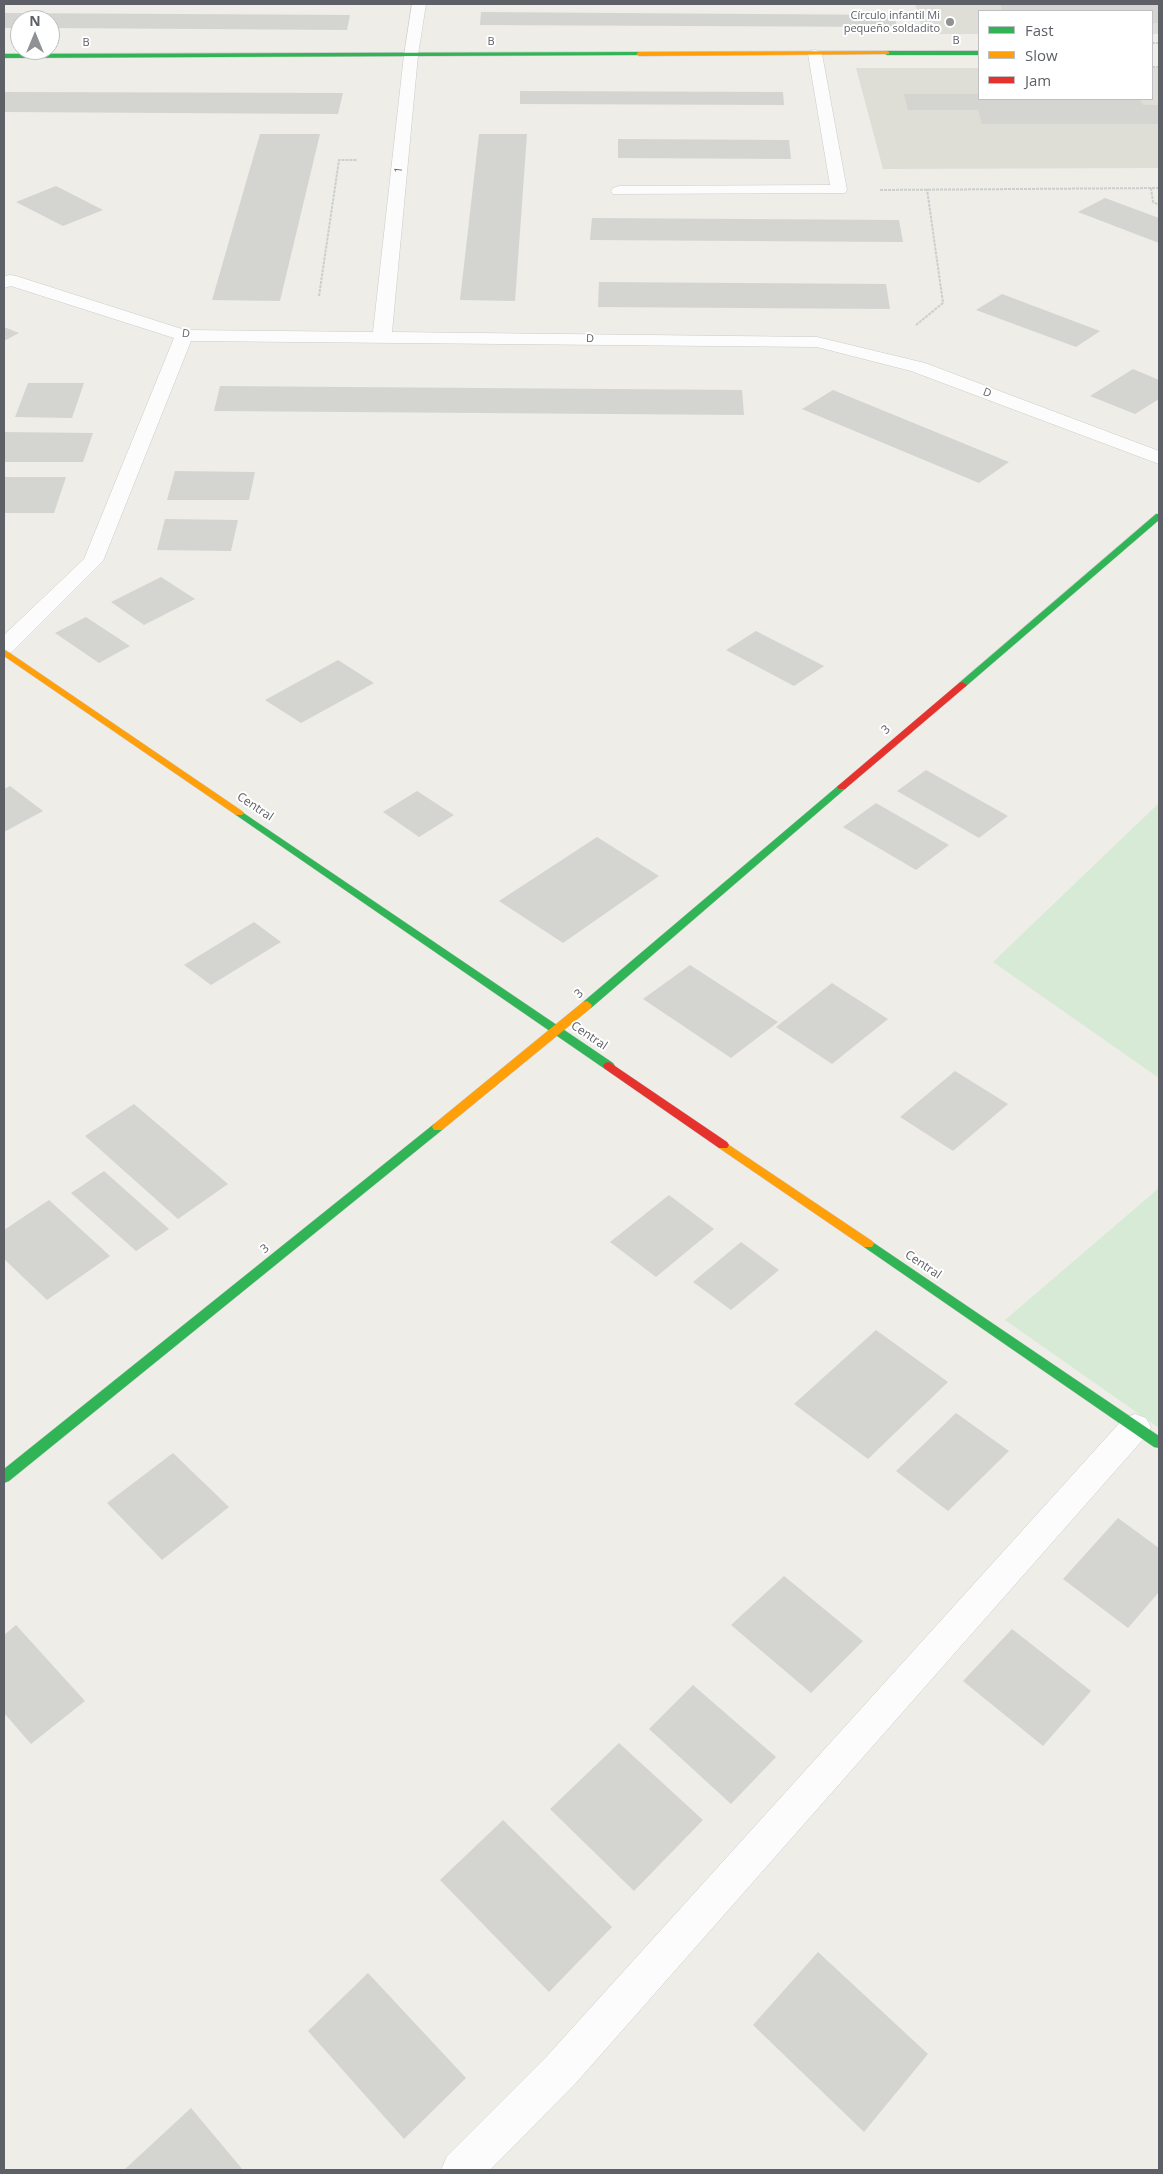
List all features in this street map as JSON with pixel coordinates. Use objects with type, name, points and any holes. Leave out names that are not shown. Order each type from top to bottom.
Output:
[{"type":"street","name":"1","points":[[382,336],[418,4]]},
{"type":"street","name":"B","points":[[4,56],[978,53]]},
{"type":"street","points":[[619,191],[839,190],[815,54]]},
{"type":"street","name":"D","points":[[7,282],[184,335],[817,342],[918,368],[1159,458]]},
{"type":"street","points":[[4,647],[93,561],[184,335]]},
{"type":"street","name":"3","points":[[4,1476],[557,1031],[1159,516]]},
{"type":"street","name":"Central","points":[[4,652],[1147,1435]]},
{"type":"street","points":[[461,2170],[561,2070],[1147,1435]]},
{"type":"path","points":[[310,336],[318,300],[339,160],[365,160]]},
{"type":"path","points":[[1151,188],[1153,202],[1159,205]]},
{"type":"path","points":[[839,190],[1159,188]]},
{"type":"path","points":[[875,356],[943,303],[926,189]]},
{"type":"shaded area","name":"Círculo infantil Mi pequeño soldadito","points":[[915,4],[1159,4],[1159,34],[1153,34],[1153,10],[978,10],[978,34],[924,34]]},
{"type":"shaded area","points":[[1153,67],[1159,67],[1159,168],[883,169],[856,68],[978,68],[978,100],[1153,100]]},
{"type":"green space","points":[[1159,803],[1159,1078],[993,962]]},
{"type":"green space","points":[[1159,1188],[1159,1428],[1005,1320]]},
{"type":"building","points":[[1000,4],[1159,4],[1159,23],[1153,23],[1153,10],[1002,10]]},
{"type":"building","points":[[481,12],[894,15],[897,27],[480,25]]},
{"type":"building","points":[[4,13],[10,13],[10,28],[4,28]]},
{"type":"building","points":[[60,13],[350,15],[347,30],[60,28]]},
{"type":"building","points":[[520,91],[783,92],[784,105],[520,104]]},
{"type":"building","points":[[4,92],[343,93],[338,114],[4,112]]},
{"type":"building","points":[[904,94],[978,94],[978,100],[1140,100],[1143,105],[1159,105],[1159,124],[982,124],[978,110],[908,110]]},
{"type":"building","points":[[260,134],[320,134],[280,301],[212,300]]},
{"type":"building","points":[[479,134],[527,134],[515,301],[460,300]]},
{"type":"building","points":[[618,139],[789,140],[791,159],[618,158]]},
{"type":"building","points":[[56,186],[103,210],[63,226],[16,202]]},
{"type":"building","points":[[1105,198],[1159,218],[1159,243],[1078,212]]},
{"type":"building","points":[[592,218],[899,220],[903,242],[590,240]]},
{"type":"building","points":[[599,282],[886,284],[890,309],[598,307]]},
{"type":"building","points":[[1002,294],[1100,331],[1076,347],[976,310]]},
{"type":"building","points":[[4,327],[19,333],[4,341]]},
{"type":"building","points":[[1133,369],[1159,380],[1159,399],[1135,414],[1090,396]]},
{"type":"building","points":[[28,383],[84,383],[72,418],[15,417]]},
{"type":"building","points":[[220,386],[742,390],[744,415],[214,411]]},
{"type":"building","points":[[833,390],[1009,462],[979,483],[802,409]]},
{"type":"building","points":[[4,432],[93,433],[83,462],[4,462]]},
{"type":"building","points":[[175,471],[255,472],[249,500],[167,500]]},
{"type":"building","points":[[4,477],[66,477],[54,513],[4,513]]},
{"type":"building","points":[[165,519],[238,520],[231,551],[157,550]]},
{"type":"building","points":[[161,577],[195,599],[144,625],[111,602]]},
{"type":"building","points":[[86,617],[130,646],[99,663],[55,633]]},
{"type":"building","points":[[756,631],[824,666],[794,686],[726,650]]},
{"type":"building","points":[[338,660],[374,683],[301,723],[265,700]]},
{"type":"building","points":[[926,770],[1008,816],[979,838],[897,791]]},
{"type":"building","points":[[10,786],[43,811],[4,832],[4,789]]},
{"type":"building","points":[[417,791],[454,815],[419,837],[383,812]]},
{"type":"building","points":[[876,803],[949,845],[916,870],[843,827]]},
{"type":"building","points":[[597,837],[659,876],[563,943],[499,901]]},
{"type":"building","points":[[254,922],[281,942],[211,985],[184,965]]},
{"type":"building","points":[[690,965],[778,1022],[731,1058],[643,999]]},
{"type":"building","points":[[832,983],[888,1019],[832,1064],[776,1027]]},
{"type":"building","points":[[955,1071],[1008,1104],[953,1151],[900,1117]]},
{"type":"building","points":[[134,1104],[228,1184],[178,1219],[85,1136]]},
{"type":"building","points":[[104,1171],[169,1229],[136,1251],[71,1193]]},
{"type":"building","points":[[669,1195],[714,1229],[656,1277],[610,1242]]},
{"type":"building","points":[[49,1200],[110,1256],[47,1300],[4,1259],[4,1230]]},
{"type":"building","points":[[741,1242],[779,1270],[731,1310],[693,1282]]},
{"type":"building","points":[[876,1330],[948,1382],[868,1459],[794,1404]]},
{"type":"building","points":[[956,1413],[1009,1451],[948,1511],[896,1471]]},
{"type":"building","points":[[173,1453],[229,1507],[162,1560],[107,1503]]},
{"type":"building","points":[[1118,1518],[1159,1548],[1159,1592],[1128,1628],[1063,1579]]},
{"type":"building","points":[[784,1576],[863,1641],[811,1693],[731,1625]]},
{"type":"building","points":[[16,1625],[85,1701],[31,1744],[4,1713],[4,1635]]},
{"type":"building","points":[[1012,1629],[1091,1691],[1043,1746],[963,1681]]},
{"type":"building","points":[[693,1685],[776,1757],[731,1804],[649,1729]]},
{"type":"building","points":[[619,1743],[703,1820],[634,1891],[550,1809]]},
{"type":"building","points":[[503,1820],[612,1927],[549,1992],[440,1880]]},
{"type":"building","points":[[818,1952],[928,2054],[864,2132],[753,2025]]},
{"type":"building","points":[[368,1973],[466,2078],[404,2139],[308,2031]]},
{"type":"building","points":[[191,2108],[243,2170],[124,2170]]},
{"type":"traffic: fast","points":[[887,53],[978,53]]},
{"type":"traffic: fast","points":[[1153,53],[1159,53]]},
{"type":"traffic: fast","points":[[4,56],[639,54]]},
{"type":"traffic: fast","points":[[962,685],[1159,516]]},
{"type":"traffic: fast","points":[[587,1005],[842,787]]},
{"type":"traffic: fast","points":[[239,813],[609,1066]]},
{"type":"traffic: fast","points":[[4,1477],[438,1127]]},
{"type":"traffic: fast","points":[[868,1244],[1159,1443]]},
{"type":"traffic: slow","points":[[639,54],[887,53]]},
{"type":"traffic: slow","points":[[4,652],[239,813]]},
{"type":"traffic: slow","points":[[438,1127],[587,1005]]},
{"type":"traffic: slow","points":[[723,1145],[868,1244]]},
{"type":"traffic: jam","points":[[842,787],[962,685]]},
{"type":"traffic: jam","points":[[609,1066],[723,1145]]},
{"type":"place","name":"Círculo infantil Mi pequeño soldadito","points":[[950,22]]}]
